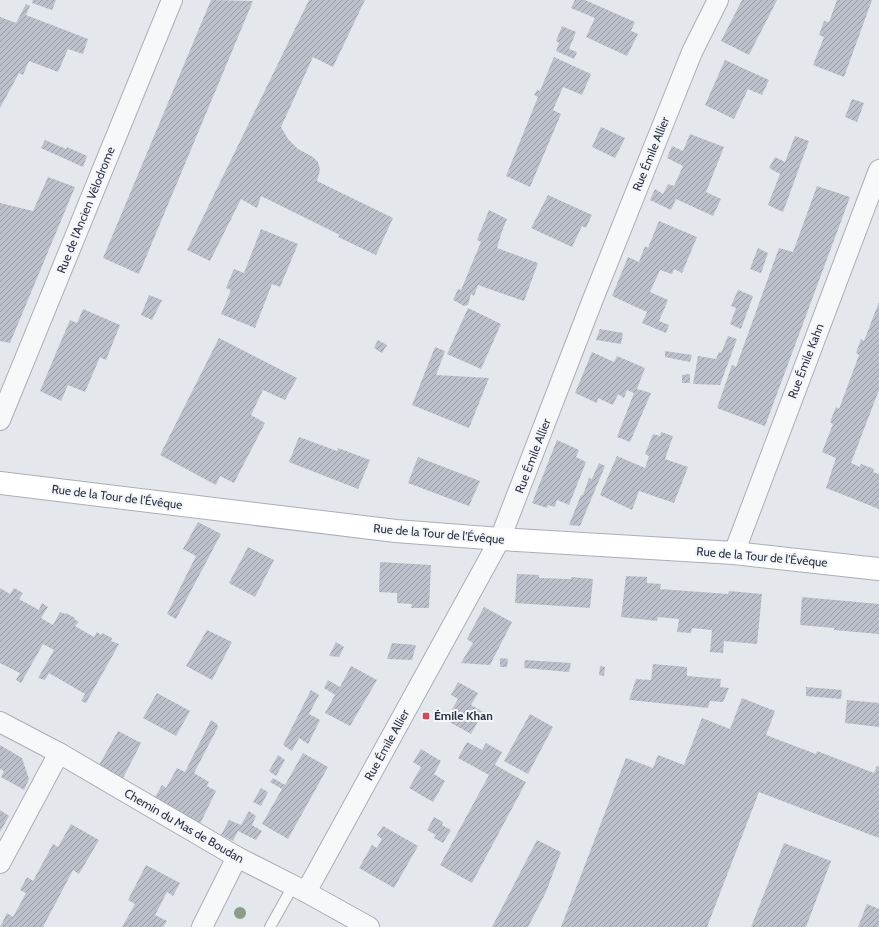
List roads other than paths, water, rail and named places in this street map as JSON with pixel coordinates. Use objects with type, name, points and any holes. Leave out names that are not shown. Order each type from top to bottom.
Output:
[{"type":"street","name":"Rue de l'Ancien Vélodrome","points":[[0,420],[172,0]]},
{"type":"street","name":"Rue Émile Allier","points":[[299,889],[500,539],[593,299],[692,52],[718,0]]},
{"type":"street","name":"Rue Émile Kahn","points":[[734,553],[879,170]]},
{"type":"street","name":"Rue de la Tour de l'Évêque","points":[[0,483],[396,531],[500,539],[734,553],[879,569]]},
{"type":"street","name":"Chemin du Mas de Boudan","points":[[0,722],[59,753],[237,857],[369,927]]},
{"type":"street","points":[[0,862],[59,753]]},
{"type":"street","points":[[204,926],[237,857]]},
{"type":"lane","points":[[270,927],[299,889]]},
{"type":"place","name":"Émile Khan","points":[[426,716]]}]
